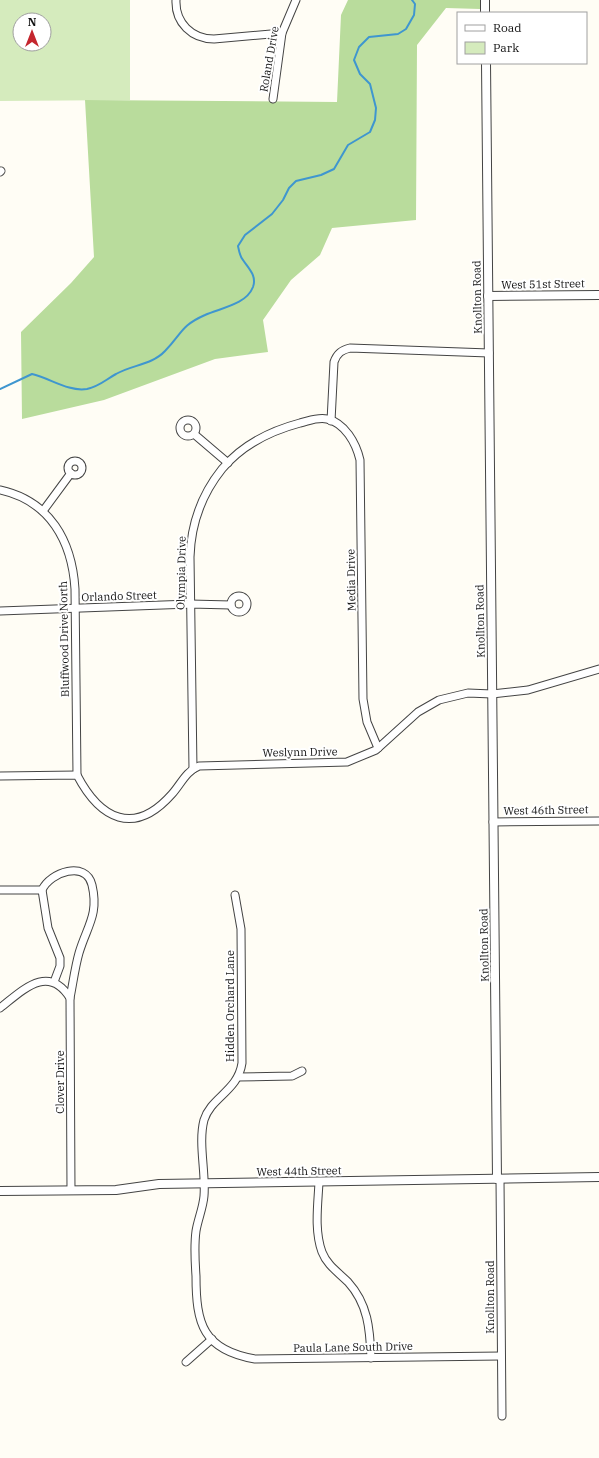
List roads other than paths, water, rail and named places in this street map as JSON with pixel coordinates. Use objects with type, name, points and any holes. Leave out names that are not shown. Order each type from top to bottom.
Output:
[{"type":"street","points":[[176,0],[180,21],[190,31],[202,38],[214,39],[282,33]]},
{"type":"street","name":"Roland Drive","points":[[273,99],[282,33],[296,0]]},
{"type":"street","points":[[485,0],[485,12]]},
{"type":"street","name":"Knollton Road","points":[[486,64],[493,822],[502,1416]]},
{"type":"street","name":"West 51st Street","points":[[488,296],[599,295]]},
{"type":"street","points":[[331,421],[334,362],[339,353],[344,349],[489,353]]},
{"type":"street","name":"Olympia Drive","points":[[193,769],[190,551],[194,524],[208,491],[228,463],[254,441],[277,430],[314,419],[331,421]]},
{"type":"street","name":"Media Drive","points":[[331,421],[340,426],[352,439],[358,452],[361,465],[363,699],[367,722],[378,748]]},
{"type":"street","points":[[194,434],[228,463]]},
{"type":"street","points":[[43,511],[71,473]]},
{"type":"street","name":"Bluffwood Drive North","points":[[0,490],[25,498],[43,511],[58,530],[68,553],[74,576],[77,775]]},
{"type":"street","name":"Orlando Street","points":[[0,611],[190,604],[231,605]]},
{"type":"street","name":"Weslynn Drive","points":[[193,769],[205,764],[339,763],[363,756],[378,748],[418,712],[434,702],[463,694],[492,694],[536,689],[599,668]]},
{"type":"street","points":[[0,776],[77,775],[90,795],[110,814],[127,819],[143,815],[167,800],[193,769]]},
{"type":"street","name":"West 46th Street","points":[[493,822],[599,820]]},
{"type":"street","name":"Clover Drive","points":[[42,890],[57,874],[66,871],[83,873],[92,884],[93,917],[79,954],[70,998],[71,1190]]},
{"type":"street","points":[[0,890],[42,890],[49,930],[60,958],[60,966],[54,982]]},
{"type":"street","name":"Hidden Orchard Lane","points":[[212,1339],[201,1323],[196,1303],[195,1236],[204,1200],[204,1119],[211,1107],[233,1086],[238,1077],[242,1059],[241,930],[235,895]]},
{"type":"street","points":[[0,1008],[28,986],[40,982],[54,982],[61,986],[70,998]]},
{"type":"street","points":[[238,1077],[292,1076],[302,1071]]},
{"type":"street","name":"West 44th Street","points":[[0,1191],[120,1189],[148,1184],[599,1177]]},
{"type":"street","points":[[318,1182],[318,1229],[321,1247],[330,1265],[352,1286],[362,1302],[369,1324],[371,1358]]},
{"type":"street","points":[[186,1362],[212,1339]]},
{"type":"street","name":"Paula Lane South Drive","points":[[212,1339],[231,1353],[249,1358],[501,1356]]},
{"type":"waterway","points":[[0,389],[32,374],[66,387],[80,389],[92,388],[122,371],[160,356],[191,323],[205,315],[232,305],[245,298],[253,287],[254,279],[252,273],[241,257],[238,246],[245,235],[272,214],[283,200],[289,188],[296,181],[321,175],[334,169],[348,145],[370,132],[375,120],[376,108],[370,84],[360,74],[354,60],[359,47],[369,37],[398,34],[406,29],[414,15],[415,4],[412,0]]}]
